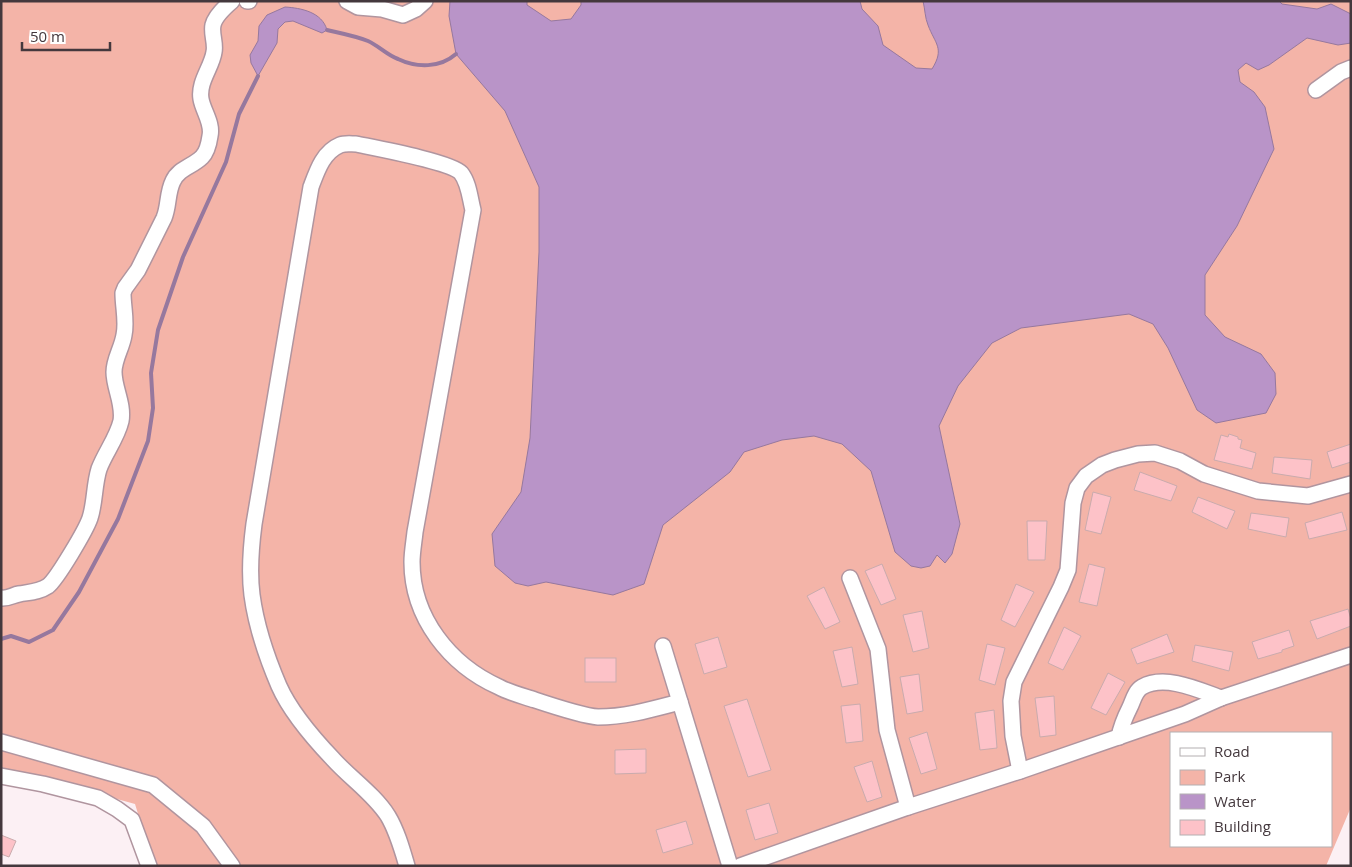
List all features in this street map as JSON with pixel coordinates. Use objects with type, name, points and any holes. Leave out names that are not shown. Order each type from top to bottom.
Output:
[{"type":"street","points":[[1,598],[7,599],[18,594],[36,592],[54,581],[83,534],[90,517],[100,468],[121,418],[121,406],[114,379],[114,370],[125,329],[123,294],[138,270],[168,211],[170,188],[173,180],[180,171],[202,157],[207,146],[211,132],[201,100],[201,94],[204,77],[214,52],[213,24],[221,11],[232,1]]},
{"type":"street","points":[[347,1],[358,7],[382,9],[403,15],[416,9],[425,1]]},
{"type":"street","points":[[1316,90],[1341,72],[1351,68]]},
{"type":"street","points":[[407,866],[397,834],[388,816],[372,797],[332,759],[310,734],[280,687],[258,621],[252,595],[250,555],[254,524],[311,187],[318,168],[328,153],[341,145],[356,144],[447,165],[461,173],[468,188],[473,210],[415,532],[412,563],[415,588],[425,616],[438,640],[449,653],[472,672],[499,687],[596,717],[634,714],[680,702]]},
{"type":"street","points":[[1020,771],[1013,736],[1011,700],[1014,682],[1068,570],[1074,503],[1077,488],[1086,476],[1102,465],[1115,460],[1138,454],[1155,454],[1180,461],[1204,474],[1258,491],[1308,496],[1351,484]]},
{"type":"street","points":[[850,578],[878,649],[887,730],[908,807]]},
{"type":"street","points":[[663,646],[730,866]]},
{"type":"street","points":[[740,866],[908,807],[1120,737],[1185,714],[1221,698],[1351,655]]},
{"type":"street","points":[[1120,737],[1121,726],[1136,693],[1142,687],[1157,683],[1182,684],[1221,698]]},
{"type":"street","points":[[1,742],[153,785],[203,826],[225,863]]},
{"type":"street","points":[[1,776],[98,798],[117,809],[132,820],[149,866]]},
{"type":"green space","points":[[1,1],[1351,1],[1351,807],[1326,866],[154,866],[135,804],[1,767]]},
{"type":"water","points":[[450,1],[527,1],[527,5],[551,21],[571,19],[581,5],[581,1],[860,1],[862,9],[878,26],[883,45],[916,68],[932,69],[938,56],[938,46],[927,22],[923,1],[1279,1],[1282,4],[1317,9],[1331,4],[1351,14],[1351,43],[1338,45],[1307,38],[1269,65],[1258,70],[1246,63],[1238,70],[1240,82],[1254,92],[1265,107],[1274,149],[1237,226],[1205,275],[1205,315],[1225,337],[1261,354],[1275,373],[1276,394],[1266,413],[1216,423],[1197,410],[1168,348],[1153,324],[1129,314],[1021,328],[992,343],[958,386],[939,426],[960,524],[952,554],[945,563],[937,555],[930,566],[921,568],[911,566],[895,552],[871,471],[842,444],[814,436],[782,440],[744,452],[730,472],[663,525],[644,584],[613,595],[546,582],[528,586],[515,583],[495,566],[492,534],[521,492],[530,438],[539,252],[539,187],[505,111],[456,54],[449,16]]},
{"type":"water","points":[[285,7],[298,8],[316,15],[321,19],[327,30],[322,33],[293,21],[285,22],[278,29],[277,43],[258,76],[251,63],[250,55],[258,41],[259,26],[267,15]]},
{"type":"building","points":[[1229,434],[1242,440],[1240,448],[1256,453],[1252,469],[1214,460],[1221,435],[1228,437]]},
{"type":"building","points":[[1351,444],[1351,462],[1332,468],[1327,452]]},
{"type":"building","points":[[1274,457],[1312,460],[1310,479],[1272,473]]},
{"type":"building","points":[[1140,472],[1177,486],[1171,501],[1134,490]]},
{"type":"building","points":[[1093,492],[1111,497],[1101,534],[1085,530]]},
{"type":"building","points":[[1198,497],[1235,511],[1227,529],[1192,512]]},
{"type":"building","points":[[1342,512],[1347,530],[1309,539],[1305,523]]},
{"type":"building","points":[[1251,513],[1289,518],[1286,537],[1248,529]]},
{"type":"building","points":[[1027,521],[1047,521],[1045,560],[1028,560]]},
{"type":"building","points":[[882,564],[896,599],[881,605],[865,571]]},
{"type":"building","points":[[1089,564],[1105,568],[1097,606],[1079,602]]},
{"type":"building","points":[[1016,584],[1034,592],[1015,627],[1001,620]]},
{"type":"building","points":[[824,587],[840,622],[825,629],[807,596]]},
{"type":"building","points":[[1348,609],[1351,626],[1317,639],[1310,621]]},
{"type":"building","points":[[922,611],[929,648],[913,652],[903,615]]},
{"type":"building","points":[[1064,627],[1081,636],[1063,670],[1048,663]]},
{"type":"building","points":[[1289,630],[1294,646],[1282,650],[1282,652],[1258,659],[1252,642]]},
{"type":"building","points":[[1167,634],[1174,652],[1137,664],[1131,649]]},
{"type":"building","points":[[718,637],[727,667],[704,674],[695,644]]},
{"type":"building","points":[[987,644],[1005,648],[995,685],[979,680]]},
{"type":"building","points":[[1195,645],[1233,652],[1229,671],[1192,661]]},
{"type":"building","points":[[852,647],[858,684],[842,687],[833,651]]},
{"type":"building","points":[[585,658],[616,658],[616,682],[585,682]]},
{"type":"building","points":[[1108,673],[1125,682],[1106,715],[1091,708]]},
{"type":"building","points":[[919,674],[923,711],[907,714],[900,677]]},
{"type":"building","points":[[1054,696],[1056,735],[1040,737],[1035,698]]},
{"type":"building","points":[[747,699],[771,770],[748,777],[724,706]]},
{"type":"building","points":[[860,704],[863,741],[846,743],[841,706]]},
{"type":"building","points":[[994,710],[997,748],[980,750],[975,713]]},
{"type":"building","points":[[927,732],[937,769],[921,774],[909,738]]},
{"type":"building","points":[[646,749],[646,773],[615,774],[615,750]]},
{"type":"building","points":[[872,761],[882,797],[867,802],[854,767]]},
{"type":"building","points":[[769,803],[778,833],[755,840],[746,810]]},
{"type":"building","points":[[686,821],[693,844],[663,853],[656,830]]},
{"type":"building","points":[[1,835],[16,841],[9,857],[1,854]]},
{"type":"waterway","points":[[327,30],[368,41],[394,57],[413,64],[436,64],[450,59],[456,54]]},
{"type":"waterway","points":[[1,639],[11,636],[29,642],[53,630],[79,592],[118,519],[148,441],[153,408],[151,373],[158,330],[183,257],[226,162],[239,114],[258,76]]}]
